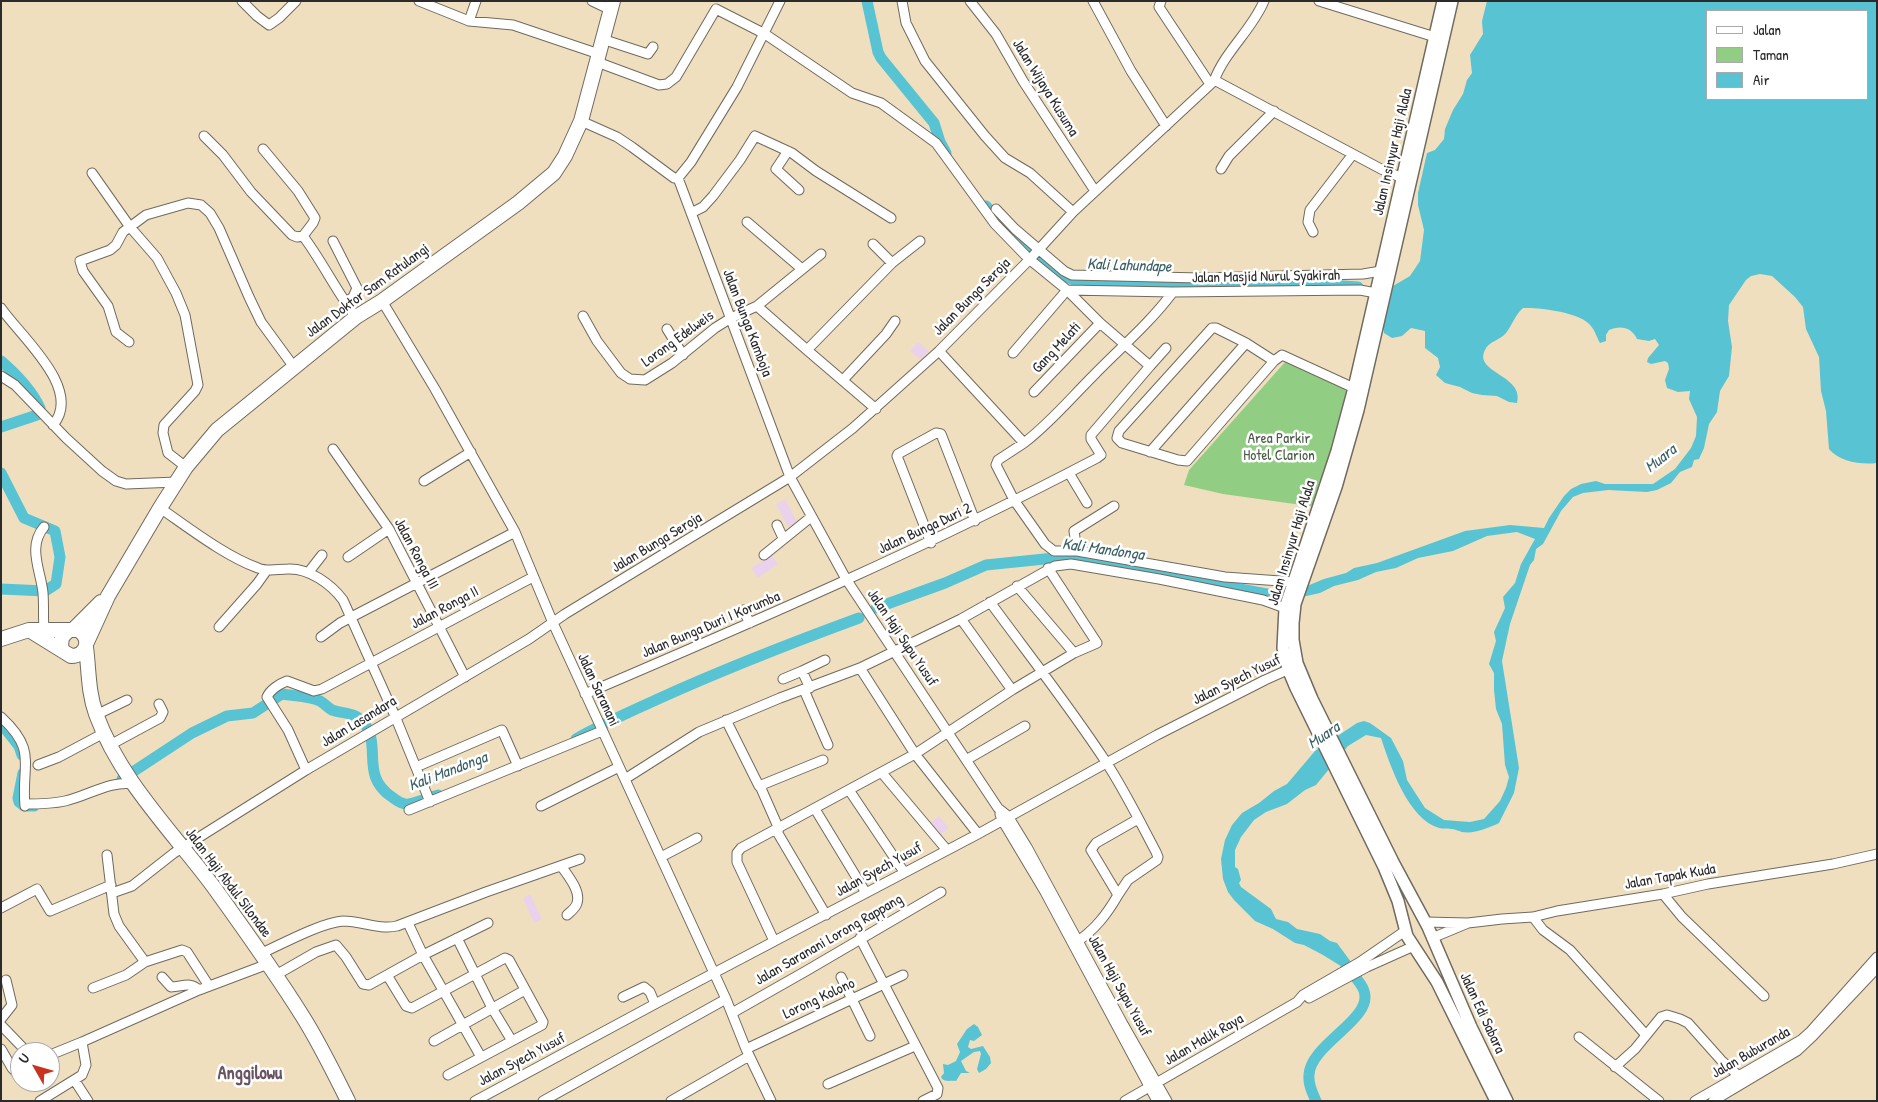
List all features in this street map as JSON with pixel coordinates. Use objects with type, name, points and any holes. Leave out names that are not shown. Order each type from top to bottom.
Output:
[{"type":"highway","name":"Jalan Doktor Sam Ratulangi","points":[[86,644],[108,596],[160,508],[186,468],[217,430],[356,317],[382,301],[541,185],[554,173],[565,156],[581,121],[612,5]]},
{"type":"highway","name":"Jalan Doktor Sam Ratulangi","points":[[71,630],[108,596]]},
{"type":"highway","points":[[36,629],[65,653],[78,655],[86,644]]},
{"type":"highway","points":[[1,639],[36,629],[71,630],[82,633],[86,644],[88,682]]},
{"type":"highway","points":[[71,630],[62,637],[61,646],[88,682]]},
{"type":"highway","name":"Jalan Haji Abdul Silondae","points":[[88,682],[96,715],[107,739],[130,778],[211,884],[268,964],[309,1027],[348,1101]]},
{"type":"main road","name":"Jalan Insinyur Haji Alala","points":[[1406,180],[1443,1]]},
{"type":"main road","name":"Jalan Insinyur Haji Alala","points":[[1424,922],[1323,732],[1293,668],[1283,638],[1289,606],[1354,388],[1452,1]]},
{"type":"main road","name":"Jalan Insinyur Haji Alala","points":[[1297,582],[1336,487],[1347,451],[1358,410],[1379,293]]},
{"type":"main road","name":"Jalan Insinyur Haji Alala","points":[[1343,772],[1398,901],[1405,931]]},
{"type":"main road","points":[[1405,931],[1417,923],[1424,922]]},
{"type":"main road","name":"Jalan Edi Sabara","points":[[1424,922],[1471,1027],[1507,1101]]},
{"type":"main road","name":"Jalan Edi Sabara","points":[[1405,931],[1437,982],[1496,1101]]},
{"type":"main road","points":[[1416,950],[1434,942]]},
{"type":"street","points":[[242,1],[269,25],[296,1]]},
{"type":"street","points":[[419,1],[469,21],[513,25],[598,58],[639,79],[659,85],[667,84],[676,77],[717,5],[765,34],[852,93],[881,103],[936,143],[995,224],[1030,258],[1072,292],[1100,323],[1150,366],[1166,348]]},
{"type":"street","points":[[469,21],[476,1]]},
{"type":"street","points":[[592,1],[612,5]]},
{"type":"street","points":[[581,121],[616,137],[674,178],[678,178],[696,154],[732,96],[780,1]]},
{"type":"street","points":[[902,1],[906,22],[925,61],[985,136],[1005,158],[1030,173],[1073,212]]},
{"type":"street","name":"Jalan Wijaya Kusuma","points":[[970,1],[996,34],[1023,81],[1095,191]]},
{"type":"street","points":[[1093,1],[1131,71],[1166,126]]},
{"type":"street","points":[[1161,1],[1159,7],[1212,82],[1218,82],[1406,180]]},
{"type":"street","name":"Jalan Bunga Seroja","points":[[553,623],[790,477],[876,409],[939,351],[1073,212],[1212,82],[1220,66],[1255,18],[1264,1]]},
{"type":"street","points":[[1319,1],[1435,37]]},
{"type":"street","points":[[602,39],[648,54],[653,47]]},
{"type":"street","points":[[1221,169],[1229,156],[1274,111]]},
{"type":"street","points":[[204,136],[223,155],[255,197],[292,235],[302,236],[314,223],[314,216],[298,191],[263,149]]},
{"type":"street","points":[[691,213],[703,207],[740,160],[754,136],[758,136],[788,151],[891,218]]},
{"type":"street","points":[[788,151],[776,170],[799,190]]},
{"type":"street","points":[[1313,232],[1308,222],[1310,210],[1353,154]]},
{"type":"street","points":[[92,173],[130,227],[162,266],[185,315],[198,386],[164,425],[162,431],[168,452],[186,468]]},
{"type":"street","name":"Jalan Bunga Kamboja","points":[[678,178],[790,477]]},
{"type":"street","points":[[129,342],[116,332],[107,305],[79,263],[82,260],[110,250],[116,245],[123,232],[146,215],[182,204],[192,203],[205,208],[219,228],[261,322],[294,367]]},
{"type":"street","points":[[996,208],[1015,229],[1069,274],[1200,278],[1383,275]]},
{"type":"street","points":[[747,222],[802,269]]},
{"type":"street","points":[[302,236],[317,255],[345,303],[356,317]]},
{"type":"street","points":[[333,241],[356,288],[353,297],[345,303]]},
{"type":"street","points":[[807,350],[892,263],[920,241]]},
{"type":"street","points":[[873,244],[892,263]]},
{"type":"street","name":"Lorong Edelweis","points":[[583,316],[597,341],[623,375],[630,379],[648,379],[683,355],[709,332],[731,318],[757,306],[821,254]]},
{"type":"street","points":[[1094,276],[1094,288]]},
{"type":"street","name":"Jalan Masjid Nurul Syakirah","points":[[1072,292],[1094,288],[1172,292],[1360,290],[1379,293]]},
{"type":"street","points":[[1013,353],[1072,292]]},
{"type":"street","points":[[1172,292],[1155,316],[1052,418],[996,463],[1014,500],[1048,548],[1057,551],[1077,551],[1225,577],[1297,582]]},
{"type":"street","name":"Jalan Saranani","points":[[382,301],[471,452],[514,532],[596,719],[661,857],[771,1101]]},
{"type":"street","points":[[757,306],[876,409]]},
{"type":"street","points":[[1,308],[30,343],[49,369],[57,384],[60,404],[57,418],[50,422]]},
{"type":"street","points":[[842,380],[886,334],[895,321]]},
{"type":"street","name":"Gang Melati","points":[[1034,392],[1100,323]]},
{"type":"street","points":[[1274,362],[1246,342],[1216,328],[1212,328],[1119,431],[1117,437],[1120,442],[1150,452],[1178,460],[1189,460],[1274,362],[1279,356],[1284,355],[1354,388]]},
{"type":"street","points":[[667,329],[683,355]]},
{"type":"street","points":[[1150,452],[1246,342]]},
{"type":"street","points":[[939,351],[1024,442]]},
{"type":"street","name":"Jalan Bunga Duri 2","points":[[846,579],[975,521],[1100,456],[1091,439],[1091,435],[1150,366]]},
{"type":"street","points":[[1,376],[15,385],[50,422],[90,460],[116,481],[126,484],[177,482]]},
{"type":"street","points":[[930,542],[897,456],[936,432],[941,434],[975,521]]},
{"type":"street","name":"Jalan Ronga III","points":[[333,449],[388,529],[465,677]]},
{"type":"street","points":[[424,481],[471,452]]},
{"type":"street","points":[[1069,473],[1087,503]]},
{"type":"street","name":"Jalan Haji Supu Yusuf","points":[[790,477],[846,579],[1005,818],[1045,892],[1076,942],[1153,1085],[1167,1101]]},
{"type":"street","points":[[1077,551],[1074,531],[1114,506]]},
{"type":"street","points":[[160,508],[198,534],[259,569],[296,569],[327,583],[338,594],[395,716],[430,802]]},
{"type":"street","points":[[764,555],[811,517]]},
{"type":"street","points":[[777,525],[783,538]]},
{"type":"street","points":[[36,629],[43,592],[35,552],[40,532],[44,527]]},
{"type":"street","points":[[348,557],[388,529]]},
{"type":"street","points":[[321,637],[331,629],[514,532]]},
{"type":"street","points":[[308,573],[322,555]]},
{"type":"street","points":[[625,779],[686,740],[726,720],[860,668],[960,619],[1048,568],[1066,564],[1084,566],[1289,606]]},
{"type":"street","points":[[774,941],[744,879],[736,857],[741,848],[915,754],[1012,690],[1074,653],[1097,643],[1048,568]]},
{"type":"street","points":[[219,627],[267,570]]},
{"type":"street","name":"Jalan Ronga II","points":[[306,770],[288,730],[270,701],[268,694],[285,682],[318,690],[533,577]]},
{"type":"street","name":"Jalan Bunga Duri I Korumba","points":[[585,694],[798,603],[846,579]]},
{"type":"street","points":[[1017,586],[1074,653]]},
{"type":"street","points":[[990,602],[1107,764],[1158,858],[1128,880],[1098,924],[1076,942]]},
{"type":"street","points":[[743,610],[750,623]]},
{"type":"street","points":[[960,619],[1012,690]]},
{"type":"street","name":"Jalan Lasandara","points":[[1,908],[37,889],[50,911],[111,889],[132,886],[182,848],[306,770],[553,623]]},
{"type":"street","points":[[783,679],[825,660]]},
{"type":"street","points":[[860,668],[915,754],[978,834]]},
{"type":"street","name":"Jalan Syech Yusuf","points":[[475,1101],[654,1004],[826,915],[946,849],[978,834],[1157,735],[1293,668]]},
{"type":"street","points":[[802,671],[828,745]]},
{"type":"street","points":[[96,715],[127,700]]},
{"type":"street","points":[[38,765],[160,718],[163,712],[159,704]]},
{"type":"street","points":[[1,717],[18,737],[26,753],[23,790],[25,805],[66,801],[130,778]]},
{"type":"street","points":[[726,720],[756,782],[760,786],[777,829],[826,915]]},
{"type":"street","points":[[966,760],[1025,726]]},
{"type":"street","points":[[408,810],[430,802],[517,762],[601,729]]},
{"type":"street","points":[[416,767],[502,730],[517,762]]},
{"type":"street","points":[[760,786],[823,760]]},
{"type":"street","points":[[541,806],[619,767]]},
{"type":"street","points":[[882,773],[946,849]]},
{"type":"street","points":[[849,790],[904,872]]},
{"type":"street","points":[[815,809],[866,893]]},
{"type":"street","points":[[1118,895],[1091,850],[1096,843],[1138,819]]},
{"type":"street","points":[[661,857],[697,838]]},
{"type":"street","name":"Jalan Tapak Kuda","points":[[1424,922],[1468,924],[1533,917],[1557,911],[1663,894],[1708,884],[1877,854]]},
{"type":"street","points":[[106,855],[114,914],[119,926],[145,962]]},
{"type":"street","points":[[268,964],[295,937],[334,922],[347,921],[386,928],[408,923],[486,892],[562,867],[580,859]]},
{"type":"street","points":[[562,867],[576,890],[578,897],[577,904],[566,915]]},
{"type":"street","name":"Jalan Saranani Lorong Rappang","points":[[732,1012],[941,892]]},
{"type":"street","points":[[1663,894],[1682,917],[1764,996]]},
{"type":"street","points":[[1533,917],[1543,930],[1570,950],[1646,1035]]},
{"type":"street","points":[[408,923],[443,991],[481,1057]]},
{"type":"street","points":[[60,1051],[209,986],[268,964],[336,945],[364,985],[369,985],[423,954],[488,923]]},
{"type":"street","name":"Jalan Tapak Kuda","points":[[1434,942],[1468,924]]},
{"type":"street","points":[[1361,965],[1405,931]]},
{"type":"street","points":[[456,938],[492,1008],[512,1041]]},
{"type":"street","points":[[860,938],[938,1088],[937,1094],[923,1101]]},
{"type":"street","points":[[92,988],[126,975],[145,962],[184,950],[209,986]]},
{"type":"street","points":[[1361,965],[1416,950]]},
{"type":"street","name":"Jalan Buburanda","points":[[1695,1101],[1789,1048],[1811,1031],[1877,957]]},
{"type":"street","points":[[387,975],[409,1008],[507,958],[543,1023],[539,1028],[448,1075]]},
{"type":"street","name":"Jalan Malik Raya","points":[[1125,1101],[1297,1002],[1304,996],[1361,965]]},
{"type":"street","name":"Jalan Buburanda","points":[[1713,1101],[1726,1098],[1808,1042],[1877,968]]},
{"type":"street","name":"Lorong Kolono","points":[[671,1101],[748,1053],[851,999],[903,975]]},
{"type":"street","points":[[162,977],[171,987],[190,984],[199,990]]},
{"type":"street","points":[[842,978],[870,1036]]},
{"type":"street","points":[[1,1019],[12,1005],[6,980]]},
{"type":"street","points":[[623,997],[644,987],[650,992],[654,1004]]},
{"type":"street","points":[[434,1041],[461,1024],[525,990]]},
{"type":"street","points":[[544,1101],[726,999]]},
{"type":"street","points":[[1615,1067],[1635,1049],[1664,1015],[1670,1015],[1683,1020],[1739,1076]]},
{"type":"street","points":[[1,1025],[4,1035],[18,1042]]},
{"type":"street","points":[[1579,1037],[1659,1101]]},
{"type":"street","points":[[40,1101],[82,1075],[86,1065],[82,1042]]},
{"type":"street","points":[[828,1084],[916,1046]]},
{"type":"street","points":[[1,1049],[10,1065]]},
{"type":"street","points":[[75,1081],[88,1101]]},
{"type":"street","name":"Jalan Haji Supu Yusuf","points":[[1153,1085],[1157,1101]]},
{"type":"shaded area","points":[[918,342],[929,351],[921,360],[910,351]]},
{"type":"shaded area","points":[[785,499],[797,522],[788,527],[776,504]]},
{"type":"shaded area","points":[[772,555],[778,564],[758,578],[751,568]]},
{"type":"shaded area","points":[[939,816],[949,828],[940,835],[930,823]]},
{"type":"shaded area","points":[[530,894],[542,919],[534,923],[523,898]]},
{"type":"green space","name":"Area Parkir Hotel Clarion","points":[[1286,361],[1349,391],[1316,507],[1223,494],[1184,485],[1189,470]]},
{"type":"water","points":[[1487,1],[1877,1],[1877,463],[1851,462],[1839,457],[1829,449],[1826,411],[1821,391],[1819,357],[1806,329],[1803,307],[1772,276],[1760,274],[1751,276],[1746,280],[1729,305],[1728,321],[1732,347],[1729,376],[1720,391],[1717,412],[1709,424],[1704,448],[1699,459],[1694,460],[1692,467],[1680,472],[1671,483],[1657,490],[1647,492],[1608,490],[1583,493],[1573,497],[1561,511],[1543,544],[1536,549],[1534,560],[1530,565],[1510,624],[1502,661],[1519,768],[1514,793],[1499,823],[1481,830],[1462,832],[1439,828],[1428,823],[1409,803],[1395,776],[1381,738],[1366,735],[1348,746],[1316,785],[1305,790],[1287,804],[1266,812],[1254,820],[1241,837],[1235,850],[1235,867],[1238,869],[1241,887],[1271,909],[1276,919],[1288,922],[1297,929],[1320,934],[1330,941],[1337,943],[1351,962],[1344,968],[1323,955],[1304,945],[1295,943],[1273,929],[1255,921],[1234,900],[1228,892],[1223,879],[1221,859],[1225,840],[1232,825],[1242,813],[1287,784],[1315,751],[1357,723],[1364,721],[1370,723],[1391,738],[1403,761],[1407,780],[1425,808],[1444,820],[1470,822],[1484,819],[1500,801],[1509,777],[1505,765],[1502,724],[1496,709],[1494,673],[1489,664],[1496,641],[1494,632],[1505,608],[1503,597],[1515,583],[1521,564],[1535,539],[1517,532],[1487,536],[1453,551],[1418,558],[1396,568],[1376,572],[1358,580],[1334,586],[1320,593],[1302,597],[1307,586],[1346,573],[1354,568],[1377,563],[1465,531],[1510,525],[1544,528],[1564,496],[1571,489],[1581,484],[1596,481],[1605,484],[1653,484],[1675,469],[1691,448],[1696,436],[1697,417],[1689,399],[1690,391],[1678,392],[1667,388],[1665,380],[1669,369],[1668,363],[1665,361],[1651,364],[1647,362],[1659,345],[1655,339],[1649,341],[1637,339],[1632,332],[1625,328],[1609,330],[1606,335],[1606,341],[1600,343],[1592,328],[1583,319],[1557,311],[1523,308],[1506,333],[1487,347],[1483,358],[1486,364],[1514,386],[1517,394],[1517,403],[1509,402],[1497,396],[1472,393],[1445,383],[1436,375],[1440,367],[1438,358],[1425,348],[1425,331],[1411,328],[1402,336],[1392,338],[1384,333],[1383,325],[1393,286],[1410,276],[1420,261],[1424,230],[1418,205],[1418,193],[1427,153],[1435,150],[1444,139],[1445,129],[1453,110],[1463,94],[1467,80],[1472,73],[1470,55],[1483,34],[1482,21]]},
{"type":"water","points":[[974,1024],[982,1035],[974,1041],[970,1040],[968,1047],[971,1049],[983,1046],[990,1057],[991,1063],[979,1073],[977,1069],[981,1054],[980,1051],[974,1052],[961,1061],[966,1071],[970,1073],[961,1073],[956,1081],[944,1080],[941,1077],[944,1073],[943,1064],[948,1065],[956,1061],[960,1052],[957,1044],[967,1029]]},
{"type":"waterway","name":"Kali Lahundape","points":[[867,1],[881,58],[934,123],[946,153]]},
{"type":"waterway","name":"Kali Lahundape","points":[[986,206],[1019,243],[1045,264],[1073,280],[1089,284],[1258,283],[1358,287]]},
{"type":"waterway","name":"Kali Mandonga","points":[[1,361],[23,383],[40,408],[37,415],[1,427]]},
{"type":"waterway","name":"Kali Mandonga","points":[[1,473],[24,518],[55,531],[60,557],[56,584],[45,591],[1,589]]},
{"type":"waterway","name":"Kali Mandonga","points":[[876,608],[945,583],[986,565],[1064,557],[1278,596],[1297,591]]},
{"type":"waterway","name":"Kali Mandonga","points":[[576,739],[616,718],[708,677],[859,618]]},
{"type":"waterway","name":"Kali Mandonga","points":[[122,779],[192,733],[227,716],[253,713],[282,694],[316,699],[332,710],[353,715],[360,719],[369,731],[376,779],[382,788],[396,800],[409,804],[438,795]]},
{"type":"waterway","name":"Kali Mandonga","points":[[1,723],[19,746],[22,755]]},
{"type":"waterway","name":"Kali Mandonga","points":[[23,773],[18,798],[19,802],[24,806],[34,806]]},
{"type":"waterway","name":"Muara","points":[[1316,1101],[1309,1082],[1312,1064],[1329,1042],[1360,1012],[1365,1001],[1363,988],[1346,966]]},
{"type":"district","name":"Anggilowu","points":[[250,1074]]}]
